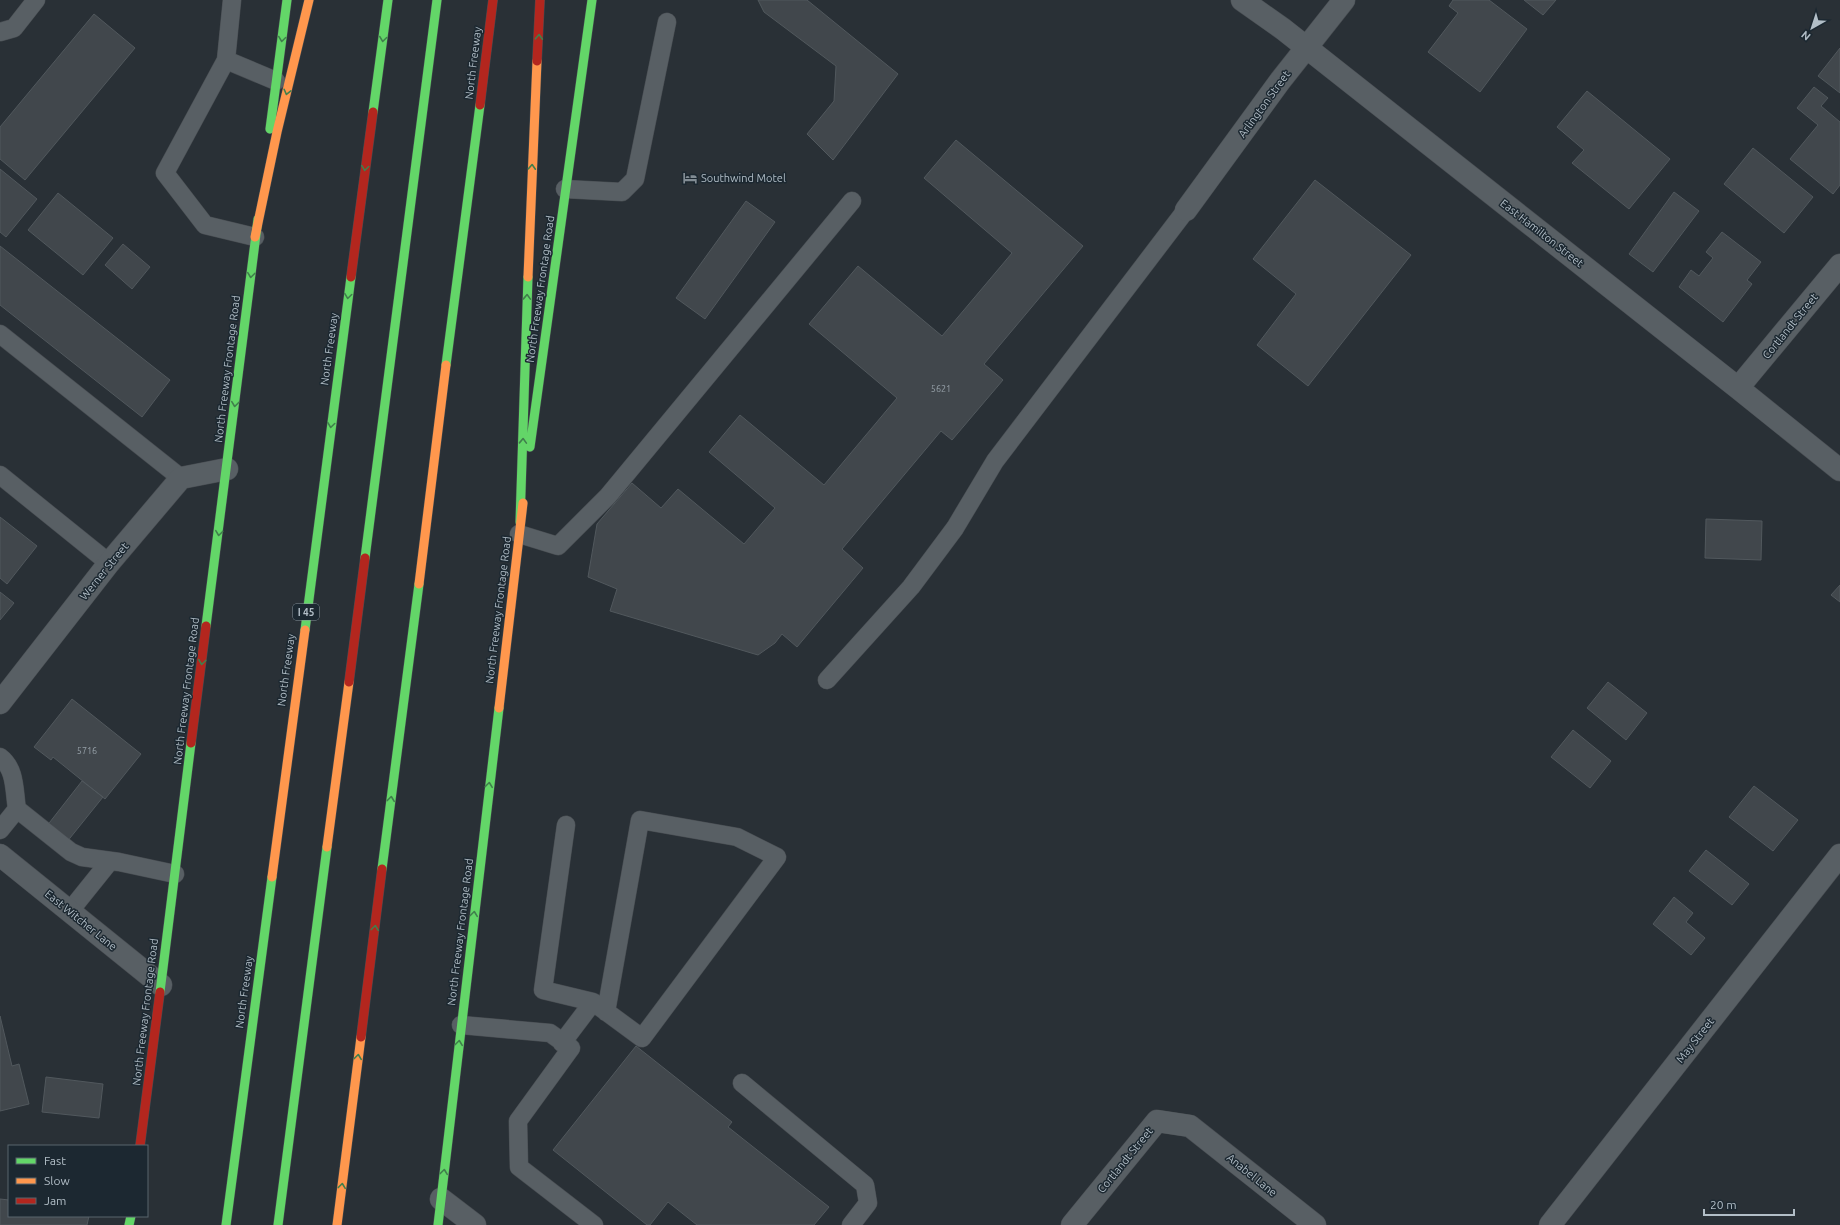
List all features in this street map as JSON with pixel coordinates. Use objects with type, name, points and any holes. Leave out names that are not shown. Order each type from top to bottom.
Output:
[{"type":"main road","name":"North Freeway Frontage Road","points":[[140,1145],[227,469],[255,237],[287,0]]},
{"type":"main road","points":[[255,237],[277,132],[309,0]]},
{"type":"main road","name":"North Freeway","points":[[226,1225],[388,0]]},
{"type":"main road","points":[[278,1225],[436,0]]},
{"type":"main road","name":"North Freeway","points":[[337,1225],[493,0]]},
{"type":"main road","points":[[519,528],[528,268],[540,0]]},
{"type":"main road","name":"North Freeway Frontage Road","points":[[438,1225],[519,528],[592,0]]},
{"type":"street","name":"East Hamilton Street","points":[[1242,0],[1282,29],[1840,470]]},
{"type":"street","name":"Arlington Street","points":[[1186,210],[1306,48],[1344,0]]},
{"type":"street","name":"Cortlandt Street","points":[[1738,388],[1840,264]]},
{"type":"street","points":[[181,478],[227,469]]},
{"type":"street","name":"Werner Street","points":[[0,703],[109,563],[181,478]]},
{"type":"street","name":"May Street","points":[[1550,1225],[1840,854]]},
{"type":"street","name":"East Witcher Lane","points":[[0,856],[161,985]]},
{"type":"street","name":"Cortlandt Street","points":[[1072,1225],[1157,1121],[1190,1126]]},
{"type":"street","name":"Anabel Lane","points":[[1190,1126],[1315,1225]]},
{"type":"street","points":[[441,1199],[475,1225]]},
{"type":"lane","points":[[0,32],[14,28],[36,0]]},
{"type":"lane","points":[[232,0],[226,60],[164,174],[205,225],[255,237]]},
{"type":"lane","points":[[565,189],[622,192],[635,179],[667,22]]},
{"type":"lane","points":[[226,60],[276,81]]},
{"type":"lane","points":[[519,528],[558,546],[608,496],[852,201]]},
{"type":"lane","points":[[827,680],[912,587],[955,528],[995,460],[1186,210]]},
{"type":"lane","points":[[0,334],[181,478]]},
{"type":"lane","points":[[0,476],[109,563]]},
{"type":"lane","points":[[0,757],[7,762],[12,772],[17,809],[71,852],[82,857],[175,874]]},
{"type":"lane","points":[[0,830],[17,809]]},
{"type":"lane","points":[[562,1043],[600,1007],[640,820],[737,837],[777,857],[642,1038],[600,1007],[543,990],[566,824]]},
{"type":"lane","points":[[69,912],[110,861]]},
{"type":"lane","points":[[462,1024],[550,1034],[571,1048],[518,1121],[519,1167],[594,1225]]},
{"type":"lane","points":[[742,1083],[865,1184],[868,1203],[850,1225]]},
{"type":"building","points":[[758,0],[807,0],[898,74],[833,160],[807,134],[834,101],[836,66],[764,12]]},
{"type":"building","points":[[1453,0],[1489,0],[1527,29],[1480,92],[1428,52],[1458,13],[1449,6]]},
{"type":"building","points":[[1524,0],[1556,0],[1543,15]]},
{"type":"building","points":[[94,14],[135,48],[25,180],[0,159],[0,127]]},
{"type":"building","points":[[1840,48],[1840,93],[1818,76]]},
{"type":"building","points":[[1814,87],[1828,98],[1821,106],[1840,122],[1840,185],[1833,194],[1790,159],[1818,125],[1797,108]]},
{"type":"building","points":[[1587,91],[1670,159],[1629,209],[1572,163],[1584,150],[1557,127]]},
{"type":"building","points":[[956,140],[1083,246],[984,364],[1003,380],[952,440],[941,431],[842,549],[863,568],[797,647],[782,634],[775,643],[758,655],[610,611],[617,589],[588,577],[597,524],[632,483],[661,508],[678,489],[744,544],[775,508],[709,452],[740,415],[824,485],[897,398],[809,324],[858,266],[942,336],[1012,253],[924,178]]},
{"type":"building","points":[[1753,148],[1813,197],[1784,233],[1724,184]]},
{"type":"building","points":[[0,169],[37,199],[6,237],[0,232]]},
{"type":"building","points":[[1315,180],[1411,255],[1308,386],[1257,345],[1296,294],[1253,259]]},
{"type":"building","points":[[1674,192],[1699,211],[1653,272],[1629,254]]},
{"type":"building","points":[[58,193],[113,238],[83,275],[28,230]]},
{"type":"building","points":[[746,201],[775,222],[705,319],[676,298]]},
{"type":"building","points":[[1722,232],[1761,262],[1747,280],[1752,284],[1723,322],[1679,287],[1691,270],[1699,276],[1713,258],[1706,252]]},
{"type":"building","points":[[123,244],[150,267],[132,289],[105,265]]},
{"type":"building","points":[[0,246],[170,380],[142,417],[0,305]]},
{"type":"building","points":[[0,517],[37,546],[7,584],[0,578]]},
{"type":"building","points":[[1706,519],[1762,521],[1761,560],[1705,558]]},
{"type":"building","points":[[1840,585],[1840,602],[1831,595]]},
{"type":"building","points":[[0,592],[14,603],[0,620]]},
{"type":"building","points":[[1608,682],[1647,713],[1626,740],[1587,708]]},
{"type":"building","points":[[72,699],[141,754],[105,799],[53,757],[51,760],[34,747]]},
{"type":"building","points":[[1573,730],[1611,761],[1590,788],[1551,757]]},
{"type":"building","points":[[82,781],[103,797],[66,843],[46,827]]},
{"type":"building","points":[[1754,786],[1798,820],[1773,851],[1729,817]]},
{"type":"building","points":[[1706,850],[1749,884],[1732,905],[1689,871]]},
{"type":"building","points":[[1674,897],[1693,913],[1686,922],[1705,938],[1691,955],[1653,924]]},
{"type":"building","points":[[0,1016],[12,1066],[19,1064],[29,1104],[0,1111]]},
{"type":"building","points":[[636,1046],[732,1122],[728,1127],[829,1207],[814,1225],[697,1225],[668,1202],[650,1225],[647,1225],[553,1150]]},
{"type":"building","points":[[46,1077],[103,1084],[99,1118],[42,1112]]},
{"type":"building","points":[[0,1199],[8,1200],[8,1217],[89,1217],[87,1225],[0,1225]]},
{"type":"traffic: fast","points":[[270,129],[287,0]]},
{"type":"traffic: fast","points":[[373,112],[388,0]]},
{"type":"traffic: fast","points":[[365,558],[437,0]]},
{"type":"traffic: fast","points":[[530,447],[592,0]]},
{"type":"traffic: fast","points":[[446,365],[480,105]]},
{"type":"traffic: fast","points":[[206,626],[258,219]]},
{"type":"traffic: fast","points":[[305,630],[351,277]]},
{"type":"traffic: fast","points":[[520,522],[528,277]]},
{"type":"traffic: fast","points":[[382,869],[419,584]]},
{"type":"traffic: fast","points":[[438,1225],[499,708]]},
{"type":"traffic: fast","points":[[160,992],[191,743]]},
{"type":"traffic: fast","points":[[278,1225],[327,847]]},
{"type":"traffic: fast","points":[[226,1225],[272,877]]},
{"type":"traffic: fast","points":[[129,1225],[131,1217]]},
{"type":"traffic: slow","points":[[255,237],[277,132],[309,0]]},
{"type":"traffic: slow","points":[[528,277],[537,61]]},
{"type":"traffic: slow","points":[[419,584],[446,365]]},
{"type":"traffic: slow","points":[[499,708],[523,503]]},
{"type":"traffic: slow","points":[[272,877],[305,630]]},
{"type":"traffic: slow","points":[[327,847],[349,682]]},
{"type":"traffic: slow","points":[[337,1225],[361,1037]]},
{"type":"traffic: jam","points":[[480,105],[493,0]]},
{"type":"traffic: jam","points":[[537,61],[540,0]]},
{"type":"traffic: jam","points":[[351,277],[373,112]]},
{"type":"traffic: jam","points":[[349,682],[365,558]]},
{"type":"traffic: jam","points":[[191,743],[206,626]]},
{"type":"traffic: jam","points":[[361,1037],[382,869]]},
{"type":"traffic: jam","points":[[140,1145],[160,992]]},
{"type":"place","name":"Southwind Motel","points":[[690,178]]}]
